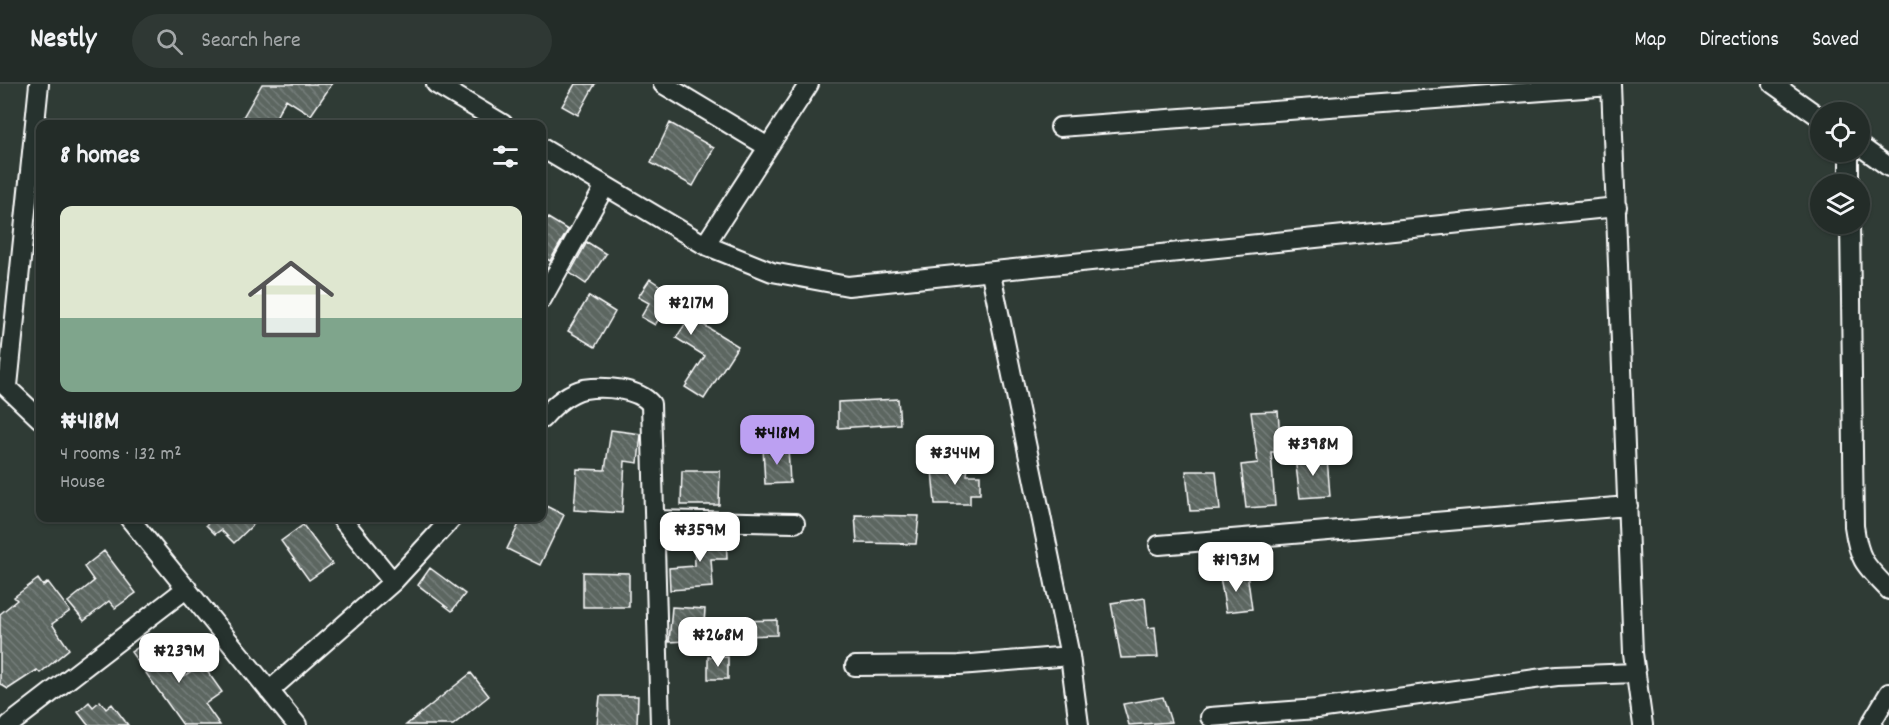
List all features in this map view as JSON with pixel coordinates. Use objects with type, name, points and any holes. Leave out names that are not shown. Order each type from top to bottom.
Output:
[{"type":"street","points":[[36,415],[4,383],[39,84]]},
{"type":"street","points":[[435,84],[496,120]]},
{"type":"street","points":[[663,84],[768,147]]},
{"type":"street","points":[[705,246],[809,84]]},
{"type":"street","points":[[1773,84],[1810,110]]},
{"type":"street","points":[[1060,127],[1611,85],[1635,673],[1642,725]]},
{"type":"street","points":[[546,150],[705,246],[772,272],[848,286],[991,274],[1617,207]]},
{"type":"street","points":[[1870,153],[1889,167]]},
{"type":"street","points":[[546,292],[605,186]]},
{"type":"street","points":[[1850,234],[1854,526],[1858,551],[1865,565],[1889,590]]},
{"type":"street","points":[[991,274],[1070,656],[1079,725]]},
{"type":"street","points":[[546,415],[566,397],[584,389],[633,390],[644,396],[651,404],[660,725]]},
{"type":"street","points":[[1159,545],[1628,506]]},
{"type":"street","points":[[654,520],[795,523]]},
{"type":"street","points":[[132,522],[297,725]]},
{"type":"street","points":[[344,522],[393,582]]},
{"type":"street","points":[[269,692],[393,582],[448,522]]},
{"type":"street","points":[[9,725],[187,588]]},
{"type":"street","points":[[855,666],[959,665],[1070,656]]},
{"type":"street","points":[[1210,717],[1317,709],[1557,676],[1635,673]]},
{"type":"street","points":[[1870,725],[1889,693]]},
{"type":"building","points":[[262,84],[332,84],[311,115],[286,99],[274,120],[241,120]]},
{"type":"building","points":[[575,84],[595,84],[578,115],[562,106]]},
{"type":"building","points":[[670,123],[714,148],[693,186],[651,163]]},
{"type":"building","points":[[548,218],[568,230],[550,261],[546,258],[546,222]]},
{"type":"building","points":[[587,242],[606,254],[586,284],[570,273]]},
{"type":"building","points":[[650,279],[707,317],[702,324],[738,346],[704,399],[685,387],[705,356],[676,338],[686,323],[665,309],[655,325],[641,317],[649,303],[638,297]]},
{"type":"building","points":[[589,296],[615,312],[595,347],[568,331]]},
{"type":"building","points":[[898,399],[900,424],[838,428],[838,402]]},
{"type":"building","points":[[1278,411],[1281,452],[1271,452],[1275,506],[1246,508],[1241,465],[1258,463],[1251,412]]},
{"type":"building","points":[[611,430],[641,434],[638,463],[625,461],[622,513],[574,510],[577,469],[605,470]]},
{"type":"building","points":[[788,447],[790,483],[765,484],[763,448]]},
{"type":"building","points":[[1327,457],[1330,496],[1300,498],[1295,458]]},
{"type":"building","points":[[968,466],[967,475],[980,475],[980,494],[970,494],[970,504],[935,504],[932,470]]},
{"type":"building","points":[[682,471],[720,471],[719,505],[681,505]]},
{"type":"building","points":[[1186,471],[1216,471],[1220,510],[1190,511]]},
{"type":"building","points":[[546,506],[564,515],[540,565],[507,549],[520,522],[546,522]]},
{"type":"building","points":[[855,515],[919,516],[916,544],[857,543]]},
{"type":"building","points":[[209,522],[256,522],[234,543],[221,530],[215,534],[206,525]]},
{"type":"building","points":[[303,525],[332,564],[309,580],[281,541]]},
{"type":"building","points":[[694,533],[726,533],[727,559],[711,559],[713,587],[670,590],[669,568],[695,566]]},
{"type":"building","points":[[104,551],[136,593],[115,608],[109,601],[84,621],[68,602],[94,581],[84,567]]},
{"type":"building","points":[[430,568],[465,594],[452,611],[418,585]]},
{"type":"building","points":[[583,572],[629,573],[629,607],[583,607]]},
{"type":"building","points":[[1247,573],[1252,609],[1226,612],[1220,577]]},
{"type":"building","points":[[38,579],[43,586],[48,582],[70,611],[52,624],[69,649],[40,673],[37,670],[8,689],[0,684],[0,614],[17,600],[14,597]]},
{"type":"building","points":[[1145,598],[1148,628],[1155,627],[1158,657],[1121,658],[1111,603]]},
{"type":"building","points":[[672,607],[705,609],[703,640],[669,642]]},
{"type":"building","points":[[777,620],[777,635],[735,636],[734,621]]},
{"type":"building","points":[[157,635],[184,676],[202,664],[222,692],[205,704],[220,725],[183,725],[131,652]]},
{"type":"building","points":[[708,657],[728,657],[728,679],[708,679]]},
{"type":"building","points":[[471,673],[489,696],[453,725],[406,725]]},
{"type":"building","points":[[600,696],[638,696],[637,725],[597,725]]},
{"type":"building","points":[[1163,697],[1171,722],[1129,725],[1123,704]]},
{"type":"building","points":[[100,701],[106,709],[112,704],[128,725],[88,725],[78,712],[89,702],[93,707]]}]
